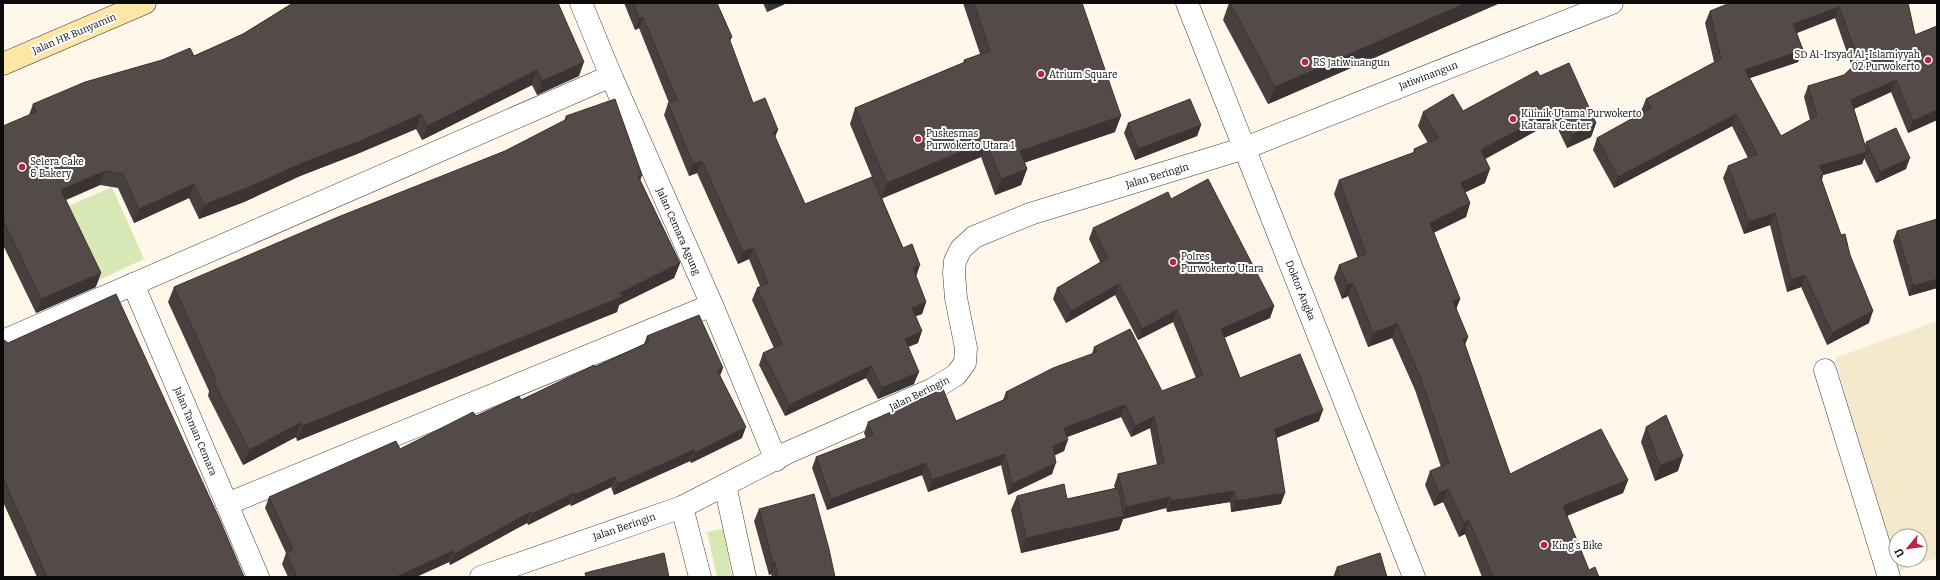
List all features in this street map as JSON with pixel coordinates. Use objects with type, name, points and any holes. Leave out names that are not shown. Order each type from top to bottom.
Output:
[{"type":"main road","name":"Jalan HR Bunyamin","points":[[3,64],[145,3]]},
{"type":"street","name":"Jalan Cemara Agung","points":[[581,3],[611,76],[712,304],[776,460]]},
{"type":"street","name":"Doktor Angka","points":[[1187,3],[1414,577]]},
{"type":"street","name":"Jatiwinangun","points":[[1244,148],[1612,3]]},
{"type":"street","points":[[3,341],[611,76]]},
{"type":"street","name":"Jalan Beringin","points":[[481,577],[682,507],[789,452],[933,389],[956,375],[965,363],[966,348],[956,298],[954,273],[956,261],[961,249],[974,237],[1030,214],[1244,148]]},
{"type":"street","name":"Jalan Taman Cemara","points":[[133,284],[258,577]]},
{"type":"street","points":[[227,504],[712,304]]},
{"type":"street","points":[[1825,370],[1889,577]]},
{"type":"street","points":[[725,485],[745,577]]},
{"type":"street","points":[[682,507],[700,577]]},
{"type":"shaded area","points":[[1937,321],[1937,558],[1928,561],[1928,528],[1888,528],[1888,547],[1835,358]]},
{"type":"shaded area","points":[[1894,568],[1907,568],[1895,572]]},
{"type":"green space","points":[[112,187],[144,259],[93,283],[61,209]]},
{"type":"green space","points":[[723,529],[732,577],[717,577],[707,532]]},
{"type":"building","points":[[293,3],[558,3],[584,62],[542,81],[537,70],[427,126],[421,114],[363,140],[305,162],[204,205],[194,184],[139,209],[123,174],[105,171],[61,190],[101,273],[41,299],[3,220],[3,126],[36,112],[33,104],[85,82],[162,60],[190,48],[194,56],[243,34]]},
{"type":"building","points":[[633,3],[717,3],[732,37],[729,38],[753,103],[765,98],[778,130],[773,132],[805,204],[872,177],[903,248],[912,244],[920,265],[913,268],[926,302],[912,308],[922,331],[905,339],[919,372],[882,388],[871,366],[789,405],[763,353],[782,344],[757,288],[768,283],[753,248],[743,252],[702,161],[693,164],[668,103],[677,100],[643,17],[639,18]]},
{"type":"building","points":[[974,3],[1082,3],[1121,116],[1020,151],[1027,169],[1001,179],[986,141],[887,183],[855,108],[965,62],[964,60],[990,51]]},
{"type":"building","name":"RS Jatiwinangun","points":[[1230,3],[1466,3],[1275,87]]},
{"type":"building","points":[[1730,3],[1908,3],[1915,35],[1937,26],[1937,110],[1913,121],[1896,80],[1851,100],[1867,152],[1819,166],[1824,174],[1820,176],[1841,235],[1845,234],[1850,255],[1873,311],[1832,333],[1805,275],[1791,280],[1775,213],[1749,222],[1728,166],[1757,154],[1736,114],[1618,177],[1597,138],[1651,108],[1646,99],[1721,59],[1710,11]],"holes":[[[1839,7],[1859,61],[1844,75],[1808,86],[1817,116],[1781,136],[1745,70],[1803,50],[1793,24]]]},
{"type":"building","points":[[1569,63],[1596,123],[1572,135],[1559,108],[1481,150],[1490,169],[1461,183],[1470,203],[1430,223],[1460,299],[1453,301],[1468,337],[1463,339],[1510,474],[1601,429],[1628,480],[1563,506],[1589,570],[1595,567],[1599,577],[1493,577],[1469,520],[1464,523],[1448,489],[1439,493],[1430,471],[1449,463],[1420,376],[1397,324],[1373,333],[1353,283],[1347,285],[1339,265],[1366,254],[1339,180],[1415,152],[1414,149],[1438,138],[1423,112],[1453,94],[1463,111],[1537,71],[1540,76]]},
{"type":"building","points":[[615,99],[642,175],[638,176],[680,263],[620,293],[622,297],[303,426],[301,423],[249,450],[213,381],[216,380],[174,287],[338,217],[505,151],[567,119],[566,116]]},
{"type":"building","points":[[1190,99],[1201,125],[1138,149],[1128,123]]},
{"type":"building","points":[[1896,128],[1910,158],[1880,172],[1866,142]]},
{"type":"building","points":[[1208,179],[1274,306],[1221,329],[1240,378],[1300,354],[1323,410],[1275,429],[1285,493],[1236,501],[1234,491],[1171,501],[1170,497],[1126,507],[1118,474],[1164,463],[1154,417],[1135,426],[1125,405],[1064,428],[1068,440],[1053,446],[1056,463],[1012,484],[1005,454],[932,480],[926,463],[831,499],[816,457],[873,435],[868,422],[943,389],[956,421],[1008,398],[1006,392],[1053,368],[1097,352],[1094,347],[1130,329],[1162,391],[1203,375],[1177,310],[1142,329],[1119,284],[1071,311],[1057,288],[1108,258],[1093,228],[1168,192],[1171,199]]},
{"type":"building","points":[[1937,219],[1937,279],[1913,286],[1897,231]]},
{"type":"building","points":[[116,294],[219,518],[244,577],[47,577],[3,478],[3,339],[8,343]]},
{"type":"building","points":[[699,315],[723,368],[717,370],[746,427],[695,453],[694,450],[618,484],[615,477],[575,495],[574,493],[532,514],[531,512],[454,554],[453,551],[396,577],[297,577],[286,553],[293,550],[269,497],[396,441],[400,449],[473,412],[476,416],[519,396],[521,400],[594,365],[595,367],[649,342],[647,336]]},
{"type":"building","points":[[1666,415],[1683,456],[1660,466],[1646,427]]},
{"type":"building","points":[[1064,484],[1067,499],[1118,488],[1124,516],[1026,538],[1017,496]]},
{"type":"building","points":[[814,494],[835,577],[778,577],[759,509]]},
{"type":"building","points":[[664,553],[669,577],[586,577],[585,573]]},
{"type":"building","points":[[1380,553],[1387,577],[1340,577],[1337,567]]},
{"type":"place","name":"SD Al-Irsyad Al-Islamiyyah 02 Purwokerto","points":[[1928,60]]},
{"type":"place","name":"RS Jatiwinangun","points":[[1305,62]]},
{"type":"place","name":"Atrium Square","points":[[1041,74]]},
{"type":"place","name":"Kilinik Utama Purwokerto Katarak Center","points":[[1513,119]]},
{"type":"place","name":"Puskesmas Purwokerto Utara 1","points":[[918,139]]},
{"type":"place","name":"Selera Cake & Bakery","points":[[22,167]]},
{"type":"place","name":"Polres Purwokerto Utara","points":[[1173,262]]},
{"type":"place","name":"King's Bike","points":[[1544,545]]}]
